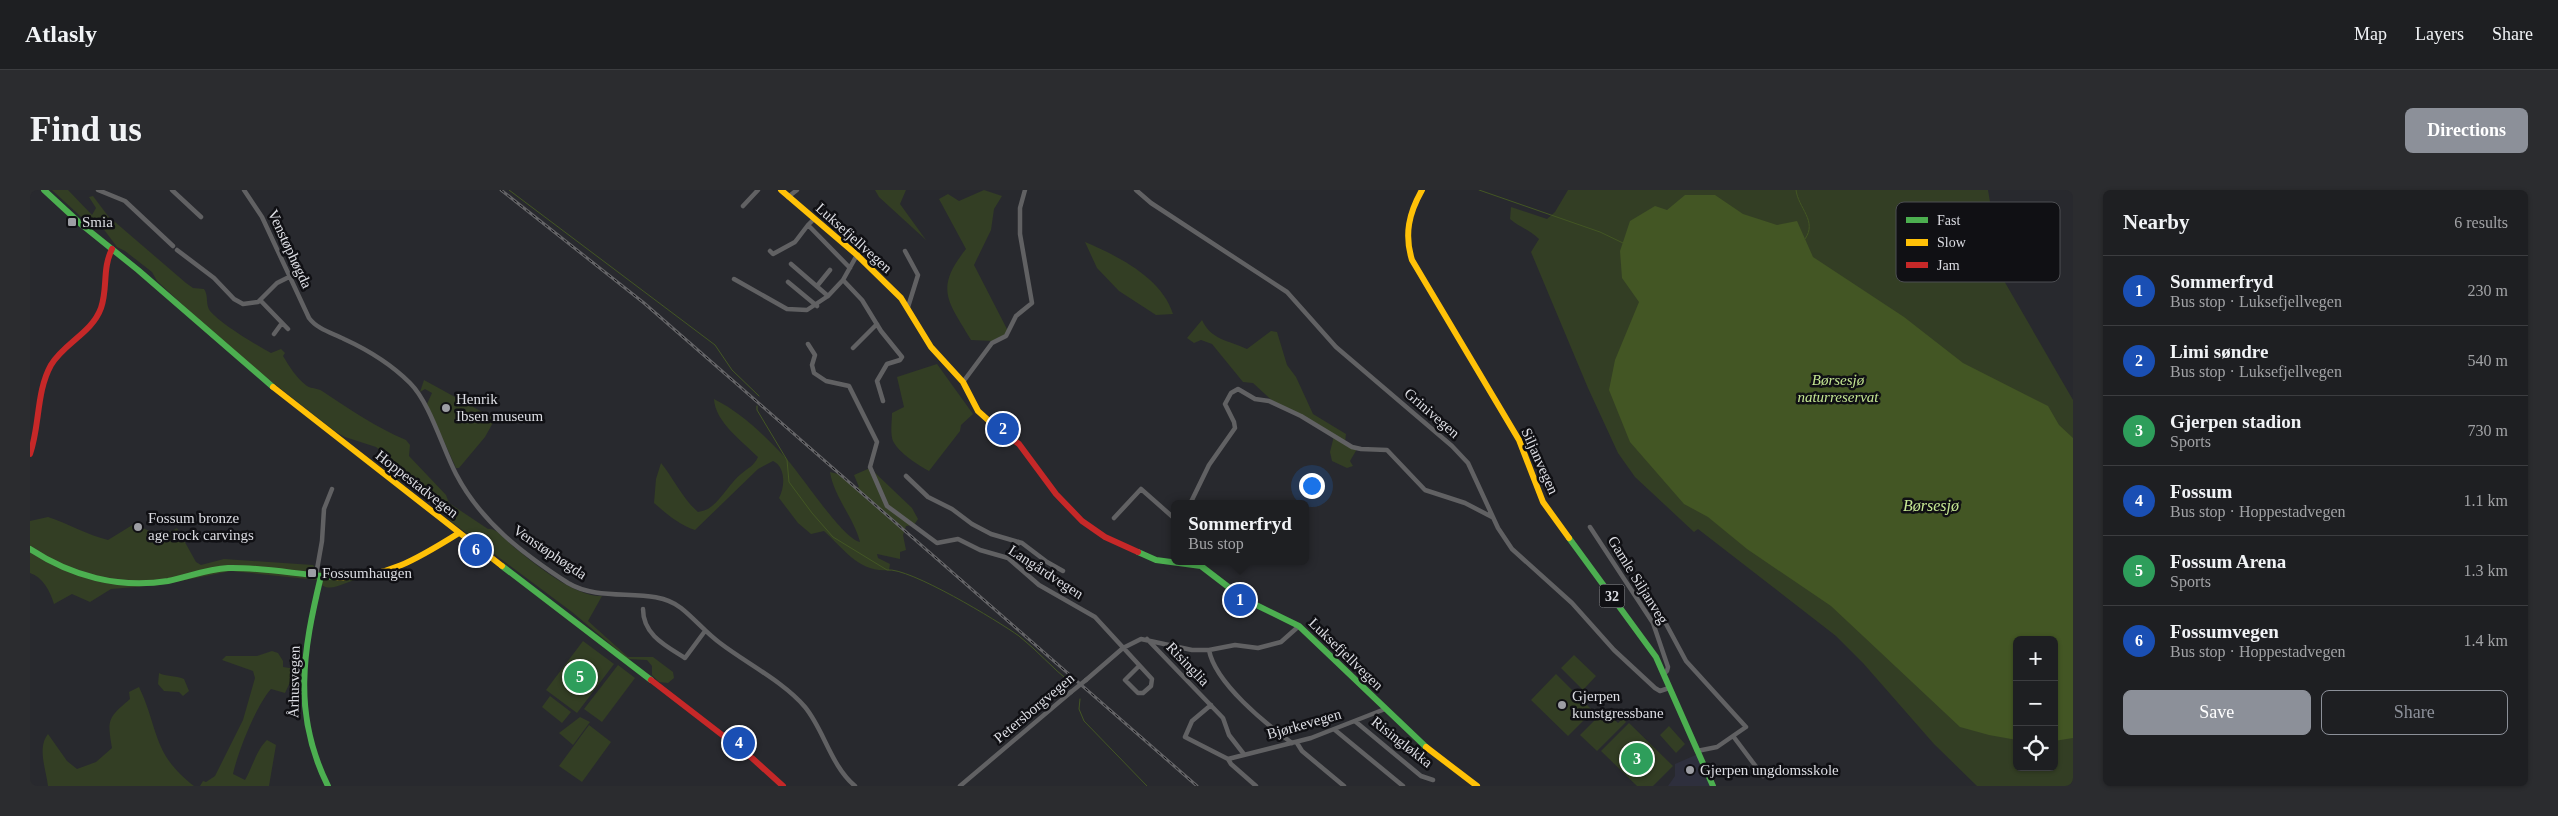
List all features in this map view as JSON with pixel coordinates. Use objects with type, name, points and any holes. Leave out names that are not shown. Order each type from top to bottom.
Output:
[{"type":"main road","name":"Hoppestadvegen","points":[[44,190],[243,364],[757,762],[783,786]]},
{"type":"main road","name":"Luksefjellvegen","points":[[781,190],[809,223],[857,255],[908,307],[931,347],[963,382],[981,414],[1019,444],[1062,501],[1087,526],[1105,537],[1156,560],[1171,561]]},
{"type":"main road","name":"Siljanvegen","points":[[1422,190],[1411,212],[1407,226],[1407,241],[1412,260],[1519,440],[1543,502],[1647,642],[1664,674],[1713,786]]},
{"type":"main road","points":[[30,454],[37,434],[41,396],[49,370],[60,354],[90,326],[97,316],[102,298],[103,266],[112,249]]},
{"type":"main road","points":[[30,549],[47,561],[67,570],[89,577],[121,582],[159,582],[231,567],[344,577],[386,572],[402,567],[459,533]]},
{"type":"main road","name":"Luksefjellvegen","points":[[1207,565],[1244,598],[1299,626],[1430,751],[1477,786]]},
{"type":"main road","name":"Århusvegen","points":[[319,575],[308,636],[304,690],[309,741],[316,765],[328,786]]},
{"type":"street","points":[[98,190],[125,200],[173,246]]},
{"type":"street","points":[[172,190],[201,217]]},
{"type":"street","name":"Venstøphøgda","points":[[244,190],[257,208],[311,322],[379,358],[410,384],[421,398],[456,474],[469,496],[500,533],[518,548],[579,589],[668,600],[681,608],[706,631],[803,705],[845,775],[855,786]]},
{"type":"street","points":[[743,206],[758,190]]},
{"type":"street","points":[[788,197],[798,190]]},
{"type":"street","points":[[963,382],[992,344],[1006,336],[1016,316],[1026,310],[1032,303],[1020,234],[1020,208],[1025,190]]},
{"type":"street","name":"Grinivegen","points":[[1136,190],[1151,203],[1287,292],[1336,347],[1430,426],[1468,462],[1492,517],[1503,537],[1518,555],[1577,608],[1621,658],[1657,690],[1669,688]]},
{"type":"street","points":[[770,251],[773,254],[795,242],[809,223],[850,268]]},
{"type":"street","points":[[177,250],[214,278],[237,301],[248,304],[260,300],[277,284],[289,277]]},
{"type":"street","name":"Luksefjellvegen","points":[[905,251],[918,275],[908,307]]},
{"type":"street","points":[[734,279],[787,309],[807,310],[817,306],[843,280],[857,255]]},
{"type":"street","points":[[794,264],[828,296]]},
{"type":"street","points":[[817,286],[830,270]]},
{"type":"street","points":[[843,280],[862,300],[877,324],[902,357],[900,360],[887,364],[878,381],[883,401]]},
{"type":"street","points":[[788,282],[817,306]]},
{"type":"street","points":[[260,300],[288,329]]},
{"type":"street","points":[[274,334],[282,323]]},
{"type":"street","points":[[853,348],[877,324]]},
{"type":"street","name":"Langårdvegen","points":[[808,344],[816,355],[812,365],[814,373],[826,381],[849,386],[874,436],[876,446],[870,467],[880,495],[887,506],[937,543],[958,539],[980,550],[1008,558],[1039,585],[1095,617],[1123,648]]},
{"type":"street","points":[[1192,500],[1209,465],[1234,428],[1234,422],[1226,404],[1228,398],[1235,390],[1242,389],[1255,399],[1269,401],[1308,420],[1352,447],[1387,450],[1425,490],[1465,503],[1492,517]]},
{"type":"street","name":"Langårdvegen","points":[[906,476],[928,497],[952,509],[972,524],[991,534],[1018,542],[1063,571]]},
{"type":"street","points":[[319,575],[324,509],[332,489]]},
{"type":"street","points":[[1114,518],[1141,489],[1171,515]]},
{"type":"street","name":"Gamle Siljanveg","points":[[1590,527],[1653,623],[1668,667],[1664,674]]},
{"type":"street","points":[[1008,558],[1018,542]]},
{"type":"street","points":[[643,609],[644,620],[653,636],[685,658],[706,631]]},
{"type":"street","points":[[1665,622],[1686,660],[1746,728],[1717,747],[1697,751]]},
{"type":"street","points":[[1148,639],[1192,650],[1209,650],[1235,645],[1266,647],[1281,642],[1299,626]]},
{"type":"street","name":"Petersborgvegen","points":[[960,786],[1123,648],[1141,639],[1148,639]]},
{"type":"street","name":"Risinglia","points":[[1148,639],[1223,718],[1229,736],[1243,753]]},
{"type":"street","points":[[1123,648],[1153,681],[1151,686],[1143,693],[1138,693],[1125,680],[1139,666]]},
{"type":"street","points":[[1209,650],[1213,665],[1253,712],[1295,743],[1344,786]]},
{"type":"street","name":"Risinglia","points":[[1211,705],[1192,721],[1185,737],[1228,758]]},
{"type":"street","name":"Bjørkevegen","points":[[1228,758],[1243,753],[1295,743],[1335,730],[1385,709]]},
{"type":"street","name":"Risingløkka","points":[[1356,722],[1417,772],[1432,780]]},
{"type":"street","points":[[1335,730],[1400,785]]},
{"type":"street","points":[[1733,736],[1763,776]]},
{"type":"street","points":[[1228,758],[1231,764],[1256,786]]},
{"type":"shaded area","name":"Gjerpen ungdomsskole","points":[[1698,754],[1714,786],[1668,786],[1675,776],[1675,764]]},
{"type":"green space","points":[[52,190],[68,190],[92,215],[96,208],[89,197],[93,196],[108,216],[186,283],[193,288],[204,289],[210,311],[222,322],[271,353],[281,349],[285,353],[283,356],[291,368],[307,386],[320,390],[374,424],[406,440],[410,445],[409,456],[446,495],[449,503],[488,529],[499,533],[556,579],[580,591],[602,596],[588,621],[628,657],[653,657],[673,672],[674,678],[668,683],[659,682],[652,675],[652,666],[647,660],[628,659],[572,612],[453,523],[415,485],[398,480],[390,469],[391,460],[376,447],[345,437],[336,432],[236,354],[157,281],[152,272],[117,247],[102,227],[91,226]]},
{"type":"green space","points":[[875,190],[906,190],[900,204],[926,240],[879,197]]},
{"type":"green space","points":[[984,190],[1002,196],[994,209],[991,230],[974,265],[1009,333],[994,341],[971,340],[951,305],[947,285],[956,263],[966,249],[939,199],[948,194],[959,201]]},
{"type":"green space","name":"Børsesjø","points":[[1568,190],[1988,190],[1990,202],[1896,202],[1896,282],[2005,282],[2073,400],[2073,786],[1977,786],[1934,744],[1863,663],[1836,636],[1698,529],[1694,532],[1635,477],[1618,453],[1588,388],[1531,252],[1539,239],[1510,219],[1511,207],[1547,219],[1555,212]]},
{"type":"green space","points":[[1085,242],[1124,261],[1149,279],[1167,301],[1173,314],[1156,315],[1119,291],[1097,268]]},
{"type":"green space","points":[[1202,320],[1215,336],[1247,349],[1271,331],[1277,332],[1287,365],[1296,377],[1313,414],[1346,434],[1345,442],[1357,449],[1350,461],[1353,466],[1347,468],[1332,461],[1330,452],[1334,436],[1277,405],[1253,383],[1243,382],[1212,344],[1201,340],[1194,343],[1187,338]]},
{"type":"green space","points":[[937,364],[973,414],[961,425],[960,431],[929,471],[909,458],[893,441],[892,413],[904,407],[897,377]]},
{"type":"green space","points":[[424,380],[495,419],[485,437],[459,468],[456,468],[427,404],[432,393],[425,389],[420,392]]},
{"type":"green space","points":[[714,399],[742,417],[767,438],[789,462],[831,517],[852,538],[860,542],[832,481],[830,472],[838,474],[855,488],[859,487],[854,475],[870,468],[912,508],[918,519],[914,525],[906,526],[903,535],[906,550],[900,552],[900,559],[877,554],[878,558],[890,564],[889,570],[869,568],[845,552],[824,531],[811,534],[798,523],[779,498],[783,478],[780,468],[773,461],[758,469],[695,530],[678,522],[654,503],[656,479],[661,463],[687,501],[698,512],[712,506],[737,477],[753,465],[758,457],[724,424],[719,416]]},
{"type":"green space","points":[[48,517],[108,540],[134,524],[156,533],[166,533],[177,528],[196,562],[201,565],[224,559],[313,565],[318,571],[336,573],[361,571],[361,579],[326,587],[317,580],[231,571],[160,585],[111,589],[90,602],[72,594],[54,604],[45,585],[39,578],[30,573],[30,521]]},
{"type":"green space","points":[[583,641],[614,664],[577,713],[546,690]]},
{"type":"green space","points":[[272,651],[278,653],[283,661],[283,667],[296,669],[303,656],[301,675],[292,678],[285,693],[271,689],[265,697],[248,729],[233,774],[245,780],[257,753],[267,740],[276,745],[269,786],[200,786],[203,781],[206,782],[215,776],[243,720],[255,678],[253,671],[222,660],[226,656],[257,656]]},
{"type":"green space","points":[[1574,655],[1596,676],[1583,690],[1561,668]]},
{"type":"green space","points":[[618,665],[635,678],[602,722],[584,709]]},
{"type":"green space","points":[[159,673],[184,679],[189,691],[183,696],[179,692],[164,691],[158,684]]},
{"type":"green space","name":"Gjerpen kunstgressbane","points":[[1556,674],[1593,711],[1568,736],[1531,700]]},
{"type":"green space","points":[[139,687],[163,752],[180,774],[194,786],[48,786],[43,759],[43,746],[48,734],[67,761],[77,769],[96,762],[112,748],[110,725],[113,715],[130,699],[129,692]]},
{"type":"green space","points":[[550,696],[571,712],[562,723],[542,707]]},
{"type":"green space","points":[[1605,710],[1618,723],[1623,718],[1626,722],[1597,751],[1580,735]]},
{"type":"green space","points":[[580,717],[590,722],[573,745],[559,733]]},
{"type":"green space","points":[[1629,723],[1673,766],[1653,786],[1637,786],[1601,751]]},
{"type":"green space","points":[[589,725],[611,742],[582,782],[559,766]]},
{"type":"green space","points":[[1669,726],[1685,744],[1676,753],[1660,735]]},
{"type":"water","name":"Børsesjø","points":[[1685,195],[1715,195],[1743,214],[1777,225],[1797,221],[1813,257],[1904,317],[1963,363],[2048,406],[2059,425],[2073,438],[2073,738],[2058,740],[2058,636],[2013,636],[2013,739],[1960,727],[1831,606],[1747,549],[1708,517],[1684,504],[1630,442],[1609,390],[1615,360],[1639,302],[1622,278],[1620,251],[1630,221],[1655,206],[1667,210]]},
{"type":"waterway","points":[[509,190],[715,345],[732,370],[759,396]]},
{"type":"waterway","points":[[1479,190],[1600,232],[1623,243]]},
{"type":"waterway","points":[[1796,190],[1797,197],[1808,220],[1809,226],[1805,239]]},
{"type":"waterway","points":[[757,406],[757,410],[787,460],[789,482],[833,537],[887,570],[898,571],[914,577],[953,596],[993,619],[1019,636],[1070,682]]},
{"type":"waterway","points":[[1080,699],[1079,709],[1084,721],[1147,786]]},
{"type":"railway","points":[[501,190],[644,303],[1197,786]]},
{"type":"traffic: fast","points":[[44,190],[82,225],[138,270],[273,387]]},
{"type":"traffic: fast","points":[[1569,538],[1656,657],[1713,786]]},
{"type":"traffic: fast","points":[[30,549],[62,567],[114,582],[150,583],[168,581],[205,571],[228,568],[335,577]]},
{"type":"traffic: fast","points":[[1138,552],[1156,560],[1171,562]]},
{"type":"traffic: fast","points":[[1194,565],[1201,566],[1244,599],[1299,626],[1426,747]]},
{"type":"traffic: fast","points":[[502,566],[651,680]]},
{"type":"traffic: fast","points":[[321,576],[309,630],[304,682],[305,708],[309,733],[328,786]]},
{"type":"traffic: slow","points":[[781,190],[857,255],[901,298],[931,347],[963,382],[978,411],[997,428]]},
{"type":"traffic: slow","points":[[1422,190],[1409,224],[1408,241],[1412,260],[1519,440],[1543,502],[1569,538]]},
{"type":"traffic: slow","points":[[273,387],[502,566]]},
{"type":"traffic: slow","points":[[335,577],[369,575],[400,566],[430,551],[459,533]]},
{"type":"traffic: slow","points":[[1426,747],[1477,786]]},
{"type":"traffic: jam","points":[[30,454],[46,375],[63,350],[85,331],[97,317],[103,301],[107,264],[112,249]]},
{"type":"traffic: jam","points":[[997,428],[1019,444],[1056,494],[1082,521],[1105,537],[1138,552]]},
{"type":"traffic: jam","points":[[651,680],[752,758],[783,786]]},
{"type":"place","name":"Smia","points":[[72,222]]},
{"type":"place","name":"Henrik Ibsen museum","points":[[446,408]]},
{"type":"place","name":"Limi søndre","points":[[1003,429]]},
{"type":"place","name":"Fossum bronze age rock carvings","points":[[138,527]]},
{"type":"place","name":"Fossumvegen","points":[[476,550]]},
{"type":"place","name":"Fossumhaugen","points":[[312,573]]},
{"type":"place","name":"Sommerfryd","points":[[1240,600]]},
{"type":"place","name":"Fossum Arena","points":[[580,677]]},
{"type":"place","name":"Gjerpen kunstgressbane","points":[[1562,705]]},
{"type":"place","name":"Fossum","points":[[739,743]]},
{"type":"place","name":"Gjerpen stadion","points":[[1637,759]]},
{"type":"place","name":"Gjerpen ungdomsskole","points":[[1690,770]]},
{"type":"park label","name":"Børsesjø naturreservat","points":[[1838,388]]}]
